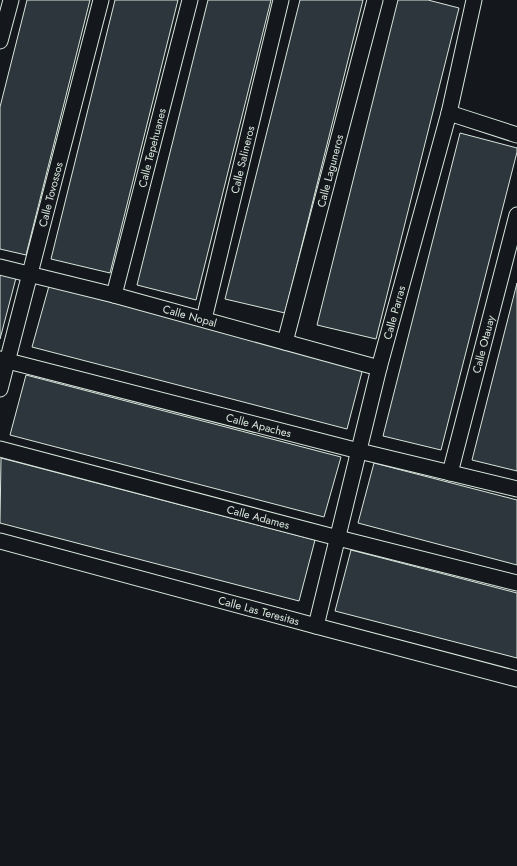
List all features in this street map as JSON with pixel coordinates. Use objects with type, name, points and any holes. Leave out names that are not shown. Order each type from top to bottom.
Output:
[{"type":"street","points":[[0,41],[11,0]]},
{"type":"street","name":"Calle Tovossos","points":[[0,390],[4,360],[29,275],[101,0]]},
{"type":"street","name":"Calle Tepehuanes","points":[[114,295],[190,0]]},
{"type":"street","name":"Calle Salineros","points":[[204,320],[281,0]]},
{"type":"street","name":"Calle Laguneros","points":[[285,342],[375,0]]},
{"type":"street","name":"Calle Parras","points":[[316,626],[379,368],[449,113],[474,0]]},
{"type":"street","points":[[449,113],[517,135]]},
{"type":"street","name":"Calle Otauay","points":[[450,473],[517,215]]},
{"type":"street","name":"Calle Nopal","points":[[0,267],[114,295],[379,368]]},
{"type":"street","name":"Calle Apaches","points":[[4,360],[359,451],[517,489]]},
{"type":"street","name":"Calle Adames","points":[[0,449],[338,538],[517,583]]},
{"type":"street","name":"Calle Las Teresitas","points":[[0,541],[517,679]]},
{"type":"building","points":[[27,0],[90,0],[26,255],[0,249],[0,107]]},
{"type":"building","points":[[115,0],[178,0],[110,273],[51,259]]},
{"type":"building","points":[[208,0],[271,0],[196,300],[137,285]]},
{"type":"building","points":[[300,0],[363,0],[285,313],[225,299]]},
{"type":"building","points":[[398,0],[428,0],[459,8],[376,339],[317,325]]},
{"type":"building","points":[[460,133],[517,148],[517,152],[441,450],[383,436]]},
{"type":"building","points":[[0,274],[16,278],[0,339]]},
{"type":"building","points":[[517,283],[517,471],[472,460]]},
{"type":"building","points":[[49,286],[363,368],[347,429],[32,347]]},
{"type":"building","points":[[26,375],[341,457],[324,517],[10,435]]},
{"type":"building","points":[[1,458],[315,540],[299,601],[0,523]]},
{"type":"building","points":[[374,463],[517,500],[517,565],[358,523]]},
{"type":"building","points":[[351,550],[517,593],[517,658],[335,611]]}]
